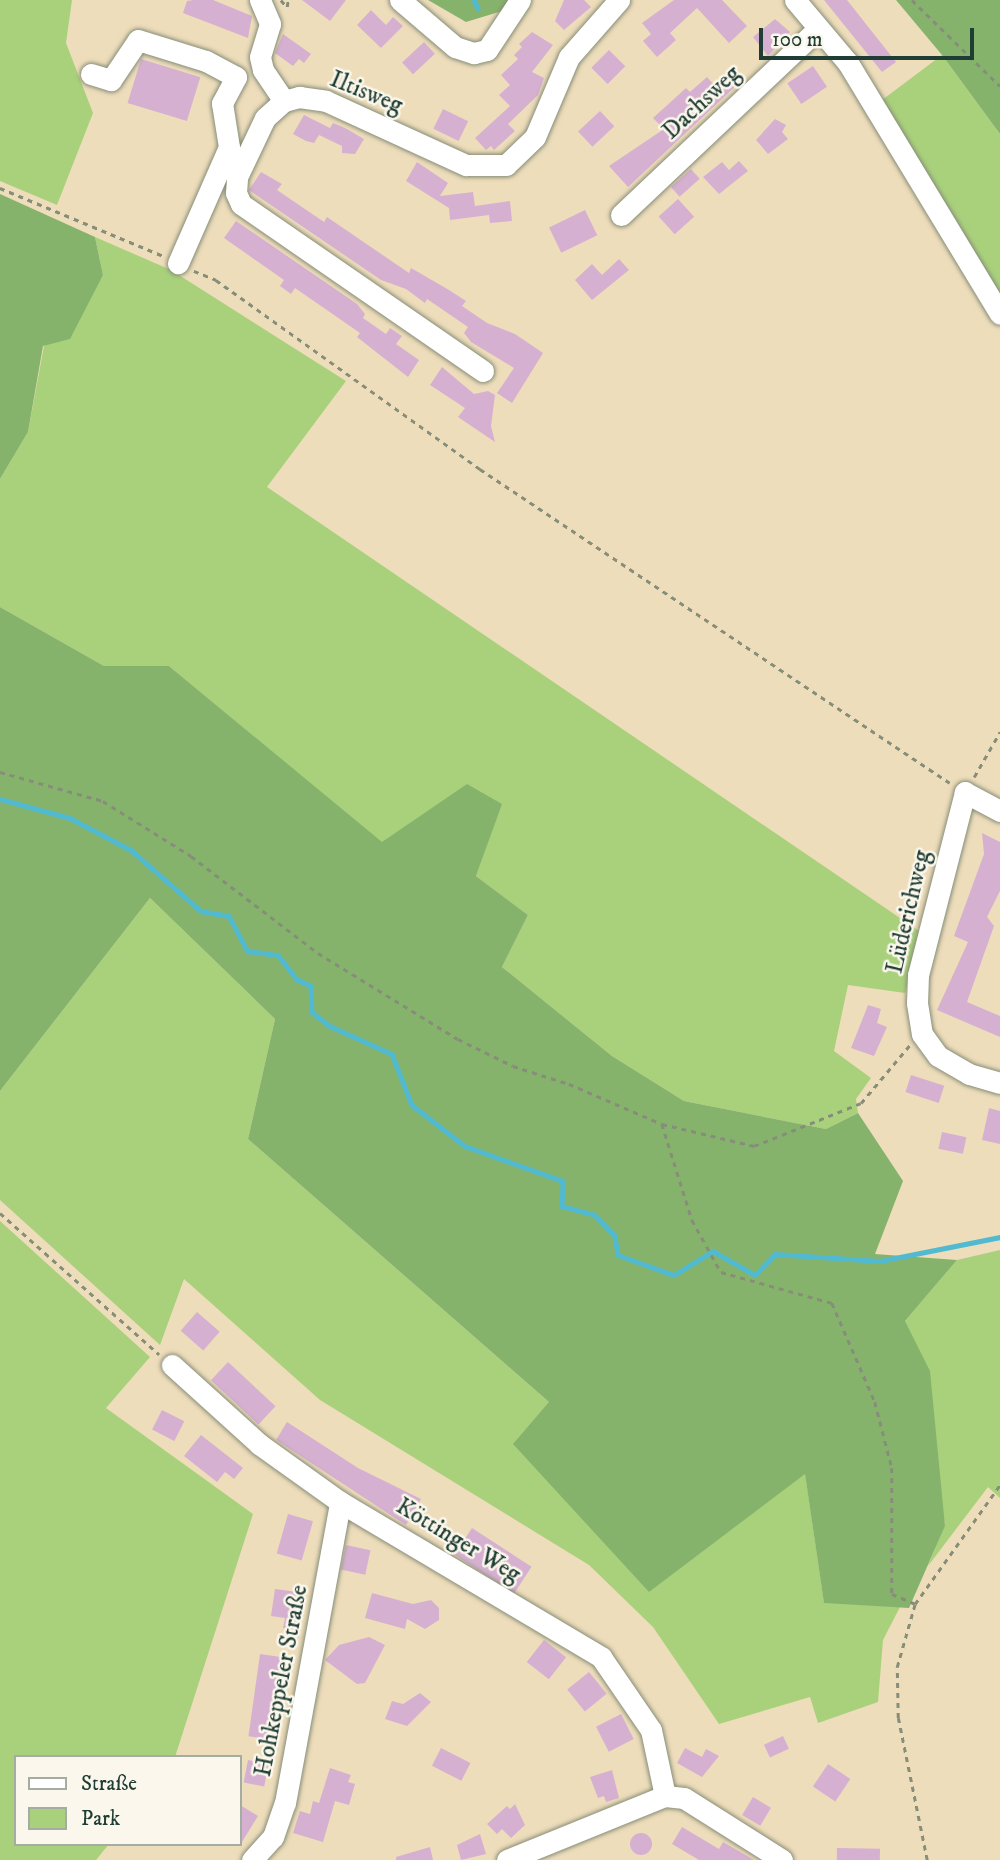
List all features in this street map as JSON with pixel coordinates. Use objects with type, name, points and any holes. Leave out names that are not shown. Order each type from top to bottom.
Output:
[{"type":"street","points":[[260,0],[270,24],[260,57],[263,70],[284,101]]},
{"type":"street","points":[[400,0],[456,47],[474,53],[487,50],[520,0]]},
{"type":"street","name":"Iltisweg","points":[[284,101],[299,97],[326,101],[466,165],[506,165],[535,137],[569,57],[619,0]]},
{"type":"street","points":[[795,0],[848,63],[1000,314]]},
{"type":"street","name":"Dachsweg","points":[[621,215],[818,29]]},
{"type":"street","points":[[91,74],[111,80],[138,40],[206,61],[284,101]]},
{"type":"street","points":[[178,262],[229,147],[222,103],[236,77]]},
{"type":"street","points":[[284,101],[265,118],[237,177],[236,193],[241,204],[483,370]]},
{"type":"street","points":[[965,792],[1000,811]]},
{"type":"street","name":"Lüderichweg","points":[[922,1034],[918,975],[965,792]]},
{"type":"street","points":[[922,1034],[938,1056],[969,1074],[1000,1083]]},
{"type":"street","name":"Köttinger Weg","points":[[172,1365],[259,1444],[340,1502],[601,1657],[651,1730],[664,1796]]},
{"type":"street","name":"Hohkeppeler Straße","points":[[252,1860],[273,1837],[285,1804],[340,1502]]},
{"type":"street","points":[[507,1860],[664,1796],[684,1798],[782,1860]]},
{"type":"path","points":[[281,0],[287,7],[288,0]]},
{"type":"path","points":[[912,0],[1000,86]]},
{"type":"path","points":[[0,188],[216,280],[480,469],[965,792],[1000,732]]},
{"type":"path","points":[[0,772],[103,801],[191,856],[318,953],[458,1039],[513,1066],[569,1084],[662,1124],[754,1146],[861,1103],[899,1054],[922,1034]]},
{"type":"path","points":[[662,1124],[692,1220],[721,1272],[832,1303],[875,1402],[892,1468],[892,1594],[915,1604]]},
{"type":"path","points":[[0,1213],[172,1365]]},
{"type":"path","points":[[927,1860],[898,1718],[897,1667],[915,1604],[1000,1485]]},
{"type":"green space","points":[[0,0],[72,0],[66,43],[93,113],[57,205],[0,181]]},
{"type":"green space","points":[[428,0],[508,0],[502,11],[466,22]]},
{"type":"green space","points":[[896,0],[1000,0],[1000,134],[942,55]]},
{"type":"green space","points":[[942,55],[1000,134],[1000,296],[882,100]]},
{"type":"green space","points":[[0,194],[95,237],[103,275],[70,339],[43,346],[28,432],[0,479]]},
{"type":"green space","points":[[95,237],[171,270],[346,381],[267,487],[922,933],[905,993],[848,985],[834,1051],[871,1078],[856,1099],[858,1113],[826,1129],[684,1101],[612,1056],[502,967],[528,915],[476,876],[501,804],[382,843],[169,666],[104,666],[0,607],[0,479],[28,432],[44,346],[103,275]]},
{"type":"green space","points":[[0,607],[104,666],[169,666],[382,842],[467,784],[502,804],[476,876],[528,915],[502,967],[612,1056],[684,1101],[826,1129],[858,1113],[903,1181],[875,1254],[957,1260],[905,1321],[930,1371],[945,1526],[909,1608],[824,1603],[805,1474],[649,1592],[513,1444],[549,1402],[248,1139],[275,1019],[150,898],[0,1091]]},
{"type":"green space","points":[[150,898],[275,1019],[248,1139],[549,1402],[649,1591],[805,1473],[824,1602],[900,1607],[883,1640],[878,1702],[818,1723],[810,1697],[719,1724],[653,1627],[589,1565],[320,1400],[184,1279],[160,1345],[0,1200],[0,1091]]},
{"type":"green space","points":[[0,1221],[150,1357],[106,1408],[253,1514],[176,1755],[14,1755],[14,1846],[107,1846],[96,1860],[0,1860]]},
{"type":"green space","points":[[1000,1250],[1000,1498],[988,1487],[928,1566],[945,1525],[905,1321],[957,1260]]},
{"type":"building","points":[[213,0],[252,16],[248,38],[183,13],[187,1]]},
{"type":"building","points":[[302,0],[346,0],[330,21]]},
{"type":"building","points":[[564,0],[584,0],[591,7],[564,30],[555,21]]},
{"type":"building","points":[[674,0],[722,0],[747,26],[729,43],[697,8],[670,33],[676,40],[657,57],[643,41],[651,34],[642,23]]},
{"type":"building","points":[[824,0],[847,0],[896,62],[882,72]]},
{"type":"building","points":[[371,10],[386,25],[393,17],[403,26],[381,48],[357,25]]},
{"type":"building","points":[[775,19],[790,32],[768,56],[753,37]]},
{"type":"building","points":[[532,32],[553,45],[532,72],[544,78],[538,95],[508,124],[515,131],[494,150],[491,146],[486,150],[475,138],[510,106],[499,95],[510,85],[501,75],[518,59],[514,55],[522,47],[519,44]]},
{"type":"building","points":[[283,34],[311,54],[304,63],[299,59],[293,66],[275,53]]},
{"type":"building","points":[[424,42],[435,54],[413,74],[402,62]]},
{"type":"building","points":[[609,50],[625,66],[608,84],[591,68]]},
{"type":"building","points":[[141,59],[200,77],[187,121],[128,103]]},
{"type":"building","points":[[813,66],[827,87],[801,104],[787,83]]},
{"type":"building","points":[[731,72],[740,82],[628,187],[609,166],[664,129],[653,118],[686,88],[690,92],[707,77],[715,86]]},
{"type":"building","points":[[443,109],[468,121],[459,141],[433,129]]},
{"type":"building","points":[[600,111],[614,126],[592,147],[578,131]]},
{"type":"building","points":[[304,115],[330,128],[333,123],[364,139],[355,154],[342,153],[342,146],[319,135],[314,143],[306,141],[293,134]]},
{"type":"building","points":[[775,119],[786,125],[782,132],[788,139],[768,154],[756,140]]},
{"type":"building","points":[[739,161],[748,171],[719,194],[703,177],[722,162],[729,170]]},
{"type":"building","points":[[417,162],[448,183],[440,196],[473,192],[475,206],[510,201],[512,221],[490,223],[489,215],[450,220],[449,208],[406,181]]},
{"type":"building","points":[[691,169],[700,179],[680,197],[671,187]]},
{"type":"building","points":[[261,172],[282,184],[277,190],[324,222],[327,217],[409,273],[411,268],[466,301],[462,306],[487,323],[515,334],[543,353],[512,403],[497,393],[514,368],[471,342],[464,333],[468,327],[427,299],[425,303],[406,289],[381,280],[249,190]]},
{"type":"building","points":[[678,199],[694,217],[675,234],[659,216]]},
{"type":"building","points":[[585,210],[597,235],[561,253],[549,228]]},
{"type":"building","points":[[236,221],[357,304],[365,314],[363,318],[386,334],[390,328],[402,336],[396,344],[419,360],[408,377],[357,337],[360,333],[295,288],[291,294],[280,286],[284,280],[224,238]]},
{"type":"building","points":[[619,259],[629,270],[592,300],[575,280],[592,264],[602,275]]},
{"type":"building","points":[[442,367],[474,394],[488,391],[495,395],[491,426],[495,442],[458,417],[465,408],[430,385]]},
{"type":"building","points":[[982,833],[1000,842],[1000,891],[987,917],[994,926],[967,1002],[1000,1016],[1000,1037],[937,1010],[968,942],[954,936],[984,854]]},
{"type":"building","points":[[868,1005],[881,1009],[877,1023],[887,1027],[874,1056],[851,1048]]},
{"type":"building","points":[[911,1075],[944,1086],[939,1103],[905,1092]]},
{"type":"building","points":[[989,1108],[1000,1111],[1000,1144],[982,1140]]},
{"type":"building","points":[[942,1132],[966,1137],[963,1154],[938,1149]]},
{"type":"building","points":[[197,1312],[220,1332],[203,1351],[181,1331]]},
{"type":"building","points":[[228,1362],[276,1406],[258,1425],[211,1380]]},
{"type":"building","points":[[162,1410],[184,1421],[174,1441],[152,1430]]},
{"type":"building","points":[[287,1422],[358,1468],[421,1499],[406,1525],[276,1440]]},
{"type":"building","points":[[201,1435],[243,1468],[234,1479],[225,1472],[217,1482],[184,1456]]},
{"type":"building","points":[[288,1514],[313,1521],[302,1561],[277,1553]]},
{"type":"building","points":[[472,1528],[532,1567],[514,1594],[455,1555]]},
{"type":"building","points":[[346,1545],[370,1550],[365,1575],[341,1569]]},
{"type":"building","points":[[275,1589],[305,1593],[299,1630],[283,1628],[285,1618],[271,1616]]},
{"type":"building","points":[[372,1593],[413,1604],[431,1600],[439,1608],[439,1620],[425,1629],[407,1619],[405,1629],[365,1618]]},
{"type":"building","points":[[369,1637],[385,1645],[365,1683],[357,1684],[325,1660],[339,1645]]},
{"type":"building","points":[[544,1640],[566,1657],[549,1679],[527,1662]]},
{"type":"building","points":[[260,1654],[288,1658],[276,1740],[248,1736]]},
{"type":"building","points":[[589,1672],[607,1694],[585,1711],[567,1690]]},
{"type":"building","points":[[420,1693],[431,1702],[407,1726],[385,1719],[392,1701],[403,1704]]},
{"type":"building","points":[[621,1714],[634,1739],[609,1752],[596,1727]]},
{"type":"building","points":[[783,1736],[789,1749],[770,1758],[764,1745]]},
{"type":"building","points":[[441,1748],[470,1763],[461,1781],[432,1766]]},
{"type":"building","points":[[685,1748],[702,1757],[706,1749],[719,1756],[702,1777],[677,1763]]},
{"type":"building","points":[[248,1760],[269,1764],[264,1787],[244,1783]]},
{"type":"building","points":[[828,1764],[850,1779],[835,1801],[813,1786]]},
{"type":"building","points":[[330,1768],[351,1775],[348,1782],[355,1784],[349,1805],[335,1801],[323,1842],[293,1833],[300,1811],[310,1814],[313,1801],[319,1803]]},
{"type":"building","points":[[612,1770],[619,1798],[606,1802],[604,1796],[598,1798],[590,1777]]},
{"type":"building","points":[[753,1797],[771,1808],[760,1826],[742,1815]]},
{"type":"building","points":[[515,1804],[525,1825],[511,1838],[502,1829],[497,1834],[487,1824],[507,1806],[510,1809]]},
{"type":"building","points":[[242,1806],[258,1816],[242,1842]]},
{"type":"building","points":[[682,1827],[719,1849],[723,1842],[754,1860],[699,1860],[672,1844]]},
{"type":"building","points":[[641,1833],[649,1836],[652,1844],[649,1852],[641,1855],[633,1852],[630,1844],[633,1836]]},
{"type":"building","points":[[480,1834],[486,1854],[461,1860],[457,1845]]},
{"type":"building","points":[[430,1847],[433,1860],[396,1860],[396,1857]]},
{"type":"building","points":[[837,1848],[880,1849],[880,1860],[837,1860]]},
{"type":"waterway","points":[[474,0],[478,8]]},
{"type":"waterway","points":[[0,799],[70,818],[131,850],[201,911],[229,916],[248,951],[278,955],[297,979],[311,986],[312,1012],[330,1026],[392,1054],[412,1105],[465,1146],[563,1181],[562,1206],[595,1215],[615,1236],[618,1255],[674,1275],[713,1251],[755,1275],[775,1254],[880,1261],[1000,1237]]}]
